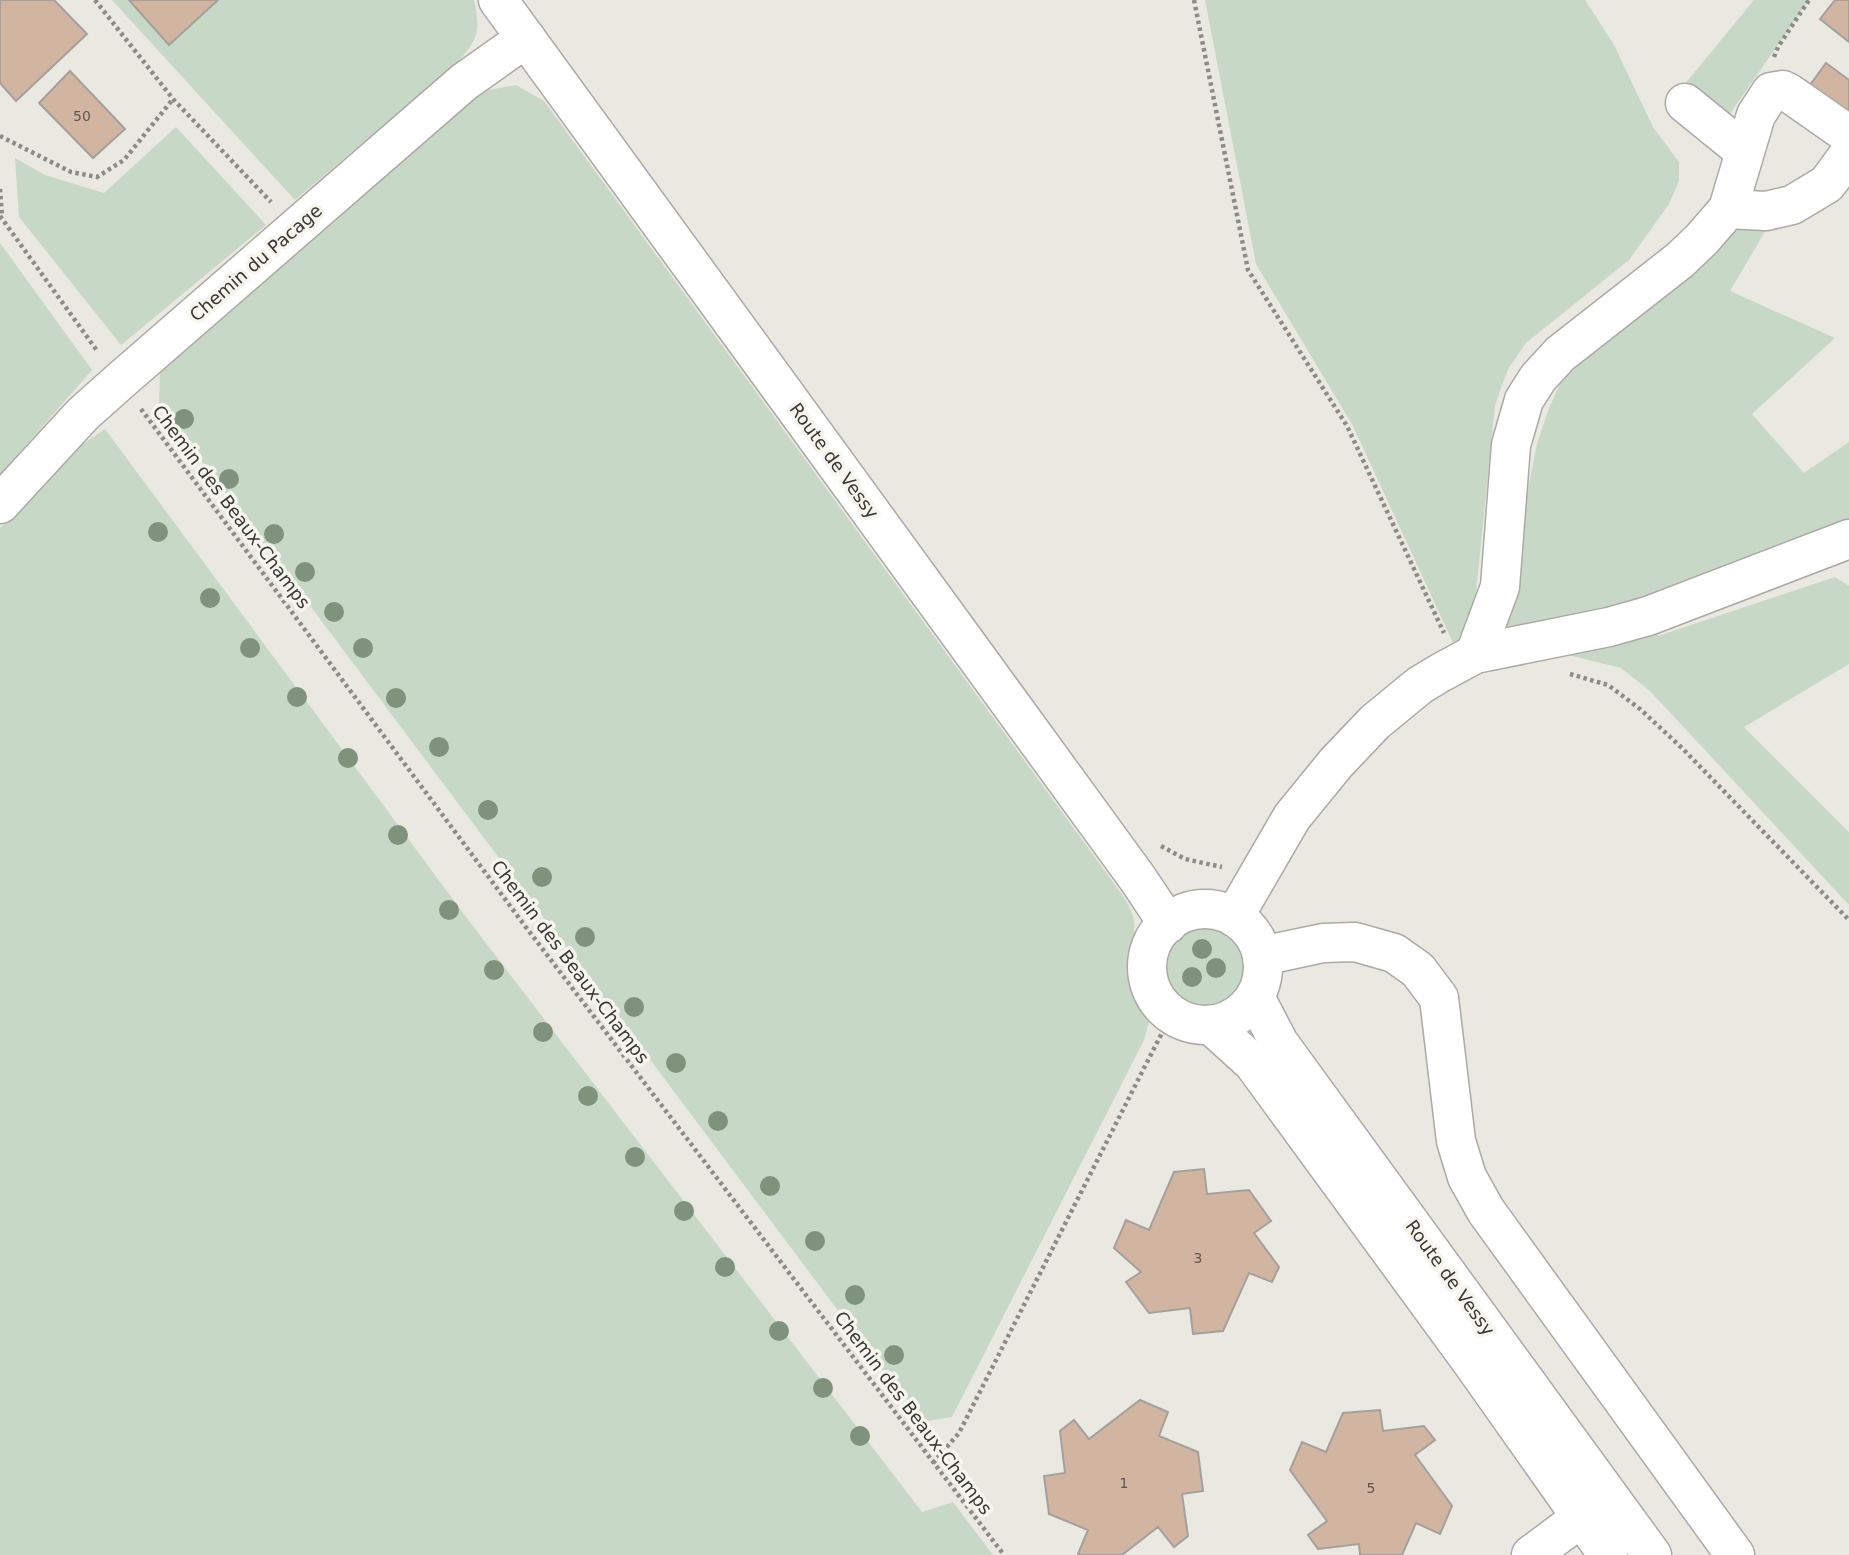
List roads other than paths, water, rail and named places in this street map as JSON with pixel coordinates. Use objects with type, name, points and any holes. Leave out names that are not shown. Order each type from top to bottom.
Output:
[{"type":"street","name":"Route de Vessy","points":[[498,0],[1138,878],[1168,924]]},
{"type":"street","name":"Chemin du Pacage","points":[[0,504],[83,414],[120,381],[464,82],[526,38]]},
{"type":"street","points":[[1467,658],[1500,587],[1511,445],[1519,411],[1530,390],[1560,354],[1679,260],[1728,209],[1744,151],[1762,104],[1771,92],[1783,90],[1849,135]]},
{"type":"street","points":[[1685,103],[1744,151]]},
{"type":"street","points":[[1728,209],[1766,211],[1792,205],[1827,184],[1849,154]]},
{"type":"street","points":[[1234,917],[1292,817],[1336,763],[1375,722],[1420,685],[1467,658],[1648,617],[1849,539]]},
{"type":"street","points":[[1207,909],[1234,917],[1247,927],[1257,941],[1262,956],[1261,984],[1255,997],[1243,1011],[1229,1021],[1211,1025],[1197,1025],[1171,1015],[1152,992],[1147,963],[1157,935],[1179,916],[1207,909]]},
{"type":"street","points":[[1262,956],[1323,943],[1355,942],[1394,953],[1418,970],[1439,998],[1456,1141],[1467,1177],[1486,1211],[1735,1555]]},
{"type":"street","name":"Route de Vessy","points":[[1255,997],[1279,1043],[1595,1507],[1608,1555]]},
{"type":"street","name":"Route de Vessy","points":[[1211,1025],[1253,1063],[1473,1364],[1595,1507],[1652,1555]]},
{"type":"street","points":[[1531,1555],[1595,1507]]}]
